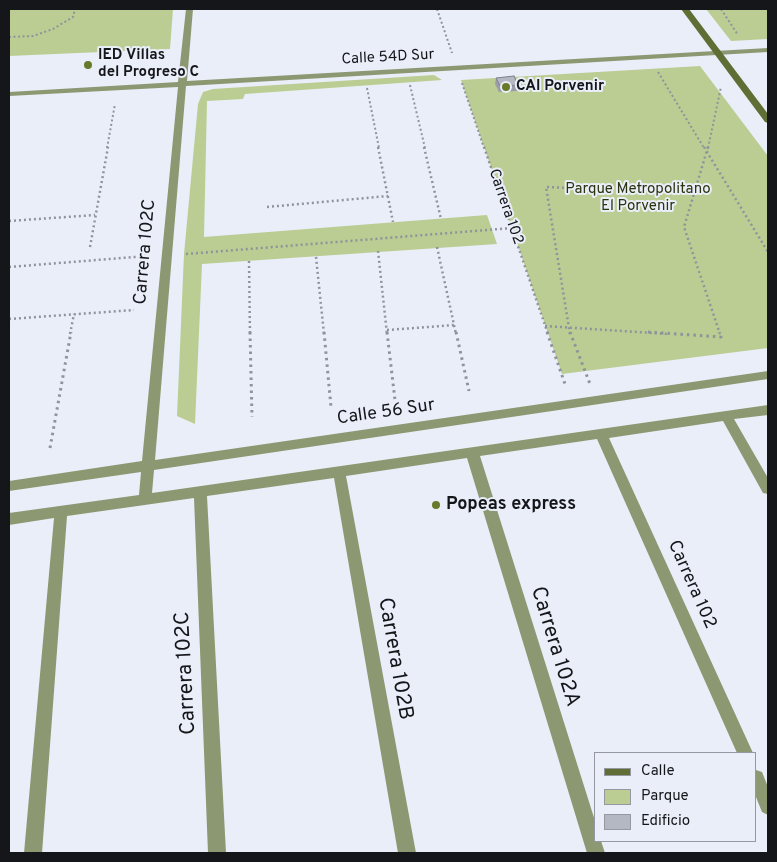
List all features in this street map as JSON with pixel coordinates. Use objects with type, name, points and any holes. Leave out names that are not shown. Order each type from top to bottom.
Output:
[{"type":"street","name":"Carrera 102C","points":[[144,500],[189,9]]},
{"type":"street","points":[[685,9],[768,120]]},
{"type":"street","name":"Calle 54D Sur","points":[[9,94],[768,50]]},
{"type":"street","name":"Calle 56 Sur","points":[[9,486],[768,375]]},
{"type":"street","points":[[9,519],[768,410]]},
{"type":"street","points":[[726,416],[768,489]]},
{"type":"street","name":"Carrera 102","points":[[601,434],[745,752]]},
{"type":"street","name":"Carrera 102A","points":[[472,452],[596,853]]},
{"type":"street","name":"Carrera 102B","points":[[339,472],[407,853]]},
{"type":"street","name":"Carrera 102C","points":[[200,492],[217,853]]},
{"type":"street","points":[[33,853],[61,512]]},
{"type":"street","points":[[757,780],[768,806]]},
{"type":"path","points":[[9,37],[33,36],[53,29],[73,17],[75,9]]},
{"type":"path","name":"Carrera 102","points":[[437,9],[572,404]]},
{"type":"path","points":[[721,9],[748,51]]},
{"type":"path","points":[[648,56],[768,252]]},
{"type":"path","points":[[545,326],[721,337],[684,227],[707,152],[723,81],[738,79]]},
{"type":"path","points":[[409,82],[441,219]]},
{"type":"path","points":[[366,85],[392,222]]},
{"type":"path","points":[[90,247],[116,98]]},
{"type":"path","points":[[596,401],[568,328],[546,187],[694,192]]},
{"type":"path","points":[[267,206],[327,203],[388,196]]},
{"type":"path","points":[[9,221],[95,215]]},
{"type":"path","points":[[9,267],[512,228]]},
{"type":"path","points":[[437,247],[469,391]]},
{"type":"path","points":[[378,251],[395,400]]},
{"type":"path","points":[[316,257],[331,408]]},
{"type":"path","points":[[249,261],[252,417]]},
{"type":"path","points":[[9,319],[134,310]]},
{"type":"path","points":[[50,448],[74,314]]},
{"type":"path","points":[[388,330],[455,325]]},
{"type":"green space","points":[[9,9],[173,9],[170,49],[9,56]]},
{"type":"green space","points":[[706,9],[768,9],[768,39],[731,41]]},
{"type":"green space","name":"Parque Metropolitano El Porvenir","points":[[700,66],[768,156],[768,348],[562,374],[461,80]]},
{"type":"green space","points":[[434,75],[442,80],[245,94],[243,99],[207,101],[204,237],[487,215],[497,244],[202,264],[195,424],[177,416],[184,254],[198,104],[203,92],[213,89]]},
{"type":"building","points":[[514,76],[518,85],[500,86],[496,78]]},
{"type":"place","name":"IED Villas del Progreso C","points":[[88,65]]},
{"type":"place","name":"CAI Porvenir","points":[[506,87]]},
{"type":"place","name":"Popeas express","points":[[436,505]]}]
